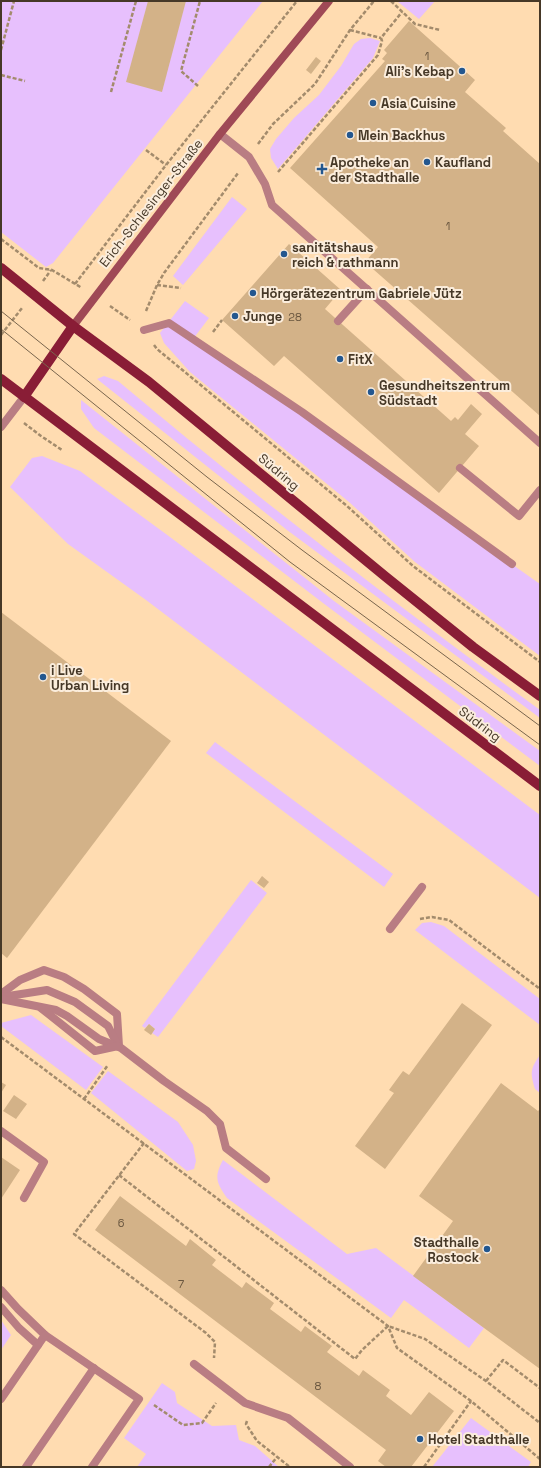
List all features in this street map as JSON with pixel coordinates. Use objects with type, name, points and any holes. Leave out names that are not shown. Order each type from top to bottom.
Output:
[{"type":"main road","name":"Südring","points":[[1,268],[73,326],[149,382],[473,647],[540,696]]},
{"type":"main road","name":"Erich-Schlesinger-Straße","points":[[24,397],[73,326]]},
{"type":"main road","name":"Südring","points":[[1,379],[540,786]]},
{"type":"street","name":"Erich-Schlesinger-Straße","points":[[73,326],[220,134],[329,1]]},
{"type":"street","points":[[220,134],[249,157],[265,184],[272,205],[540,443]]},
{"type":"street","points":[[338,321],[367,288]]},
{"type":"street","points":[[144,330],[169,323],[302,412],[512,564]]},
{"type":"street","name":"Erich-Schlesinger-Straße","points":[[1,427],[24,397]]},
{"type":"street","points":[[460,468],[519,516],[540,490]]},
{"type":"street","points":[[390,930],[422,887]]},
{"type":"street","points":[[1,994],[20,980],[44,970],[64,977],[118,1013]]},
{"type":"street","points":[[1,998],[47,990],[75,1002],[108,1026],[120,1047]]},
{"type":"street","points":[[1,998],[56,1010],[99,1039],[120,1047],[164,1081],[207,1111],[220,1124],[226,1148],[266,1179]]},
{"type":"street","points":[[39,1007],[95,1051],[120,1047]]},
{"type":"street","points":[[95,1051],[99,1039],[118,1013]]},
{"type":"street","points":[[118,1013],[120,1047]]},
{"type":"street","points":[[1,1131],[44,1162],[24,1198]]},
{"type":"street","points":[[1,1290],[45,1335],[139,1399],[92,1467]]},
{"type":"street","points":[[1,1307],[19,1328],[38,1345]]},
{"type":"street","points":[[1,1400],[45,1335]]},
{"type":"street","points":[[194,1364],[246,1403],[288,1418],[350,1467]]},
{"type":"street","points":[[26,1467],[94,1368]]},
{"type":"path","points":[[1,50],[14,1]]},
{"type":"path","points":[[111,92],[136,1]]},
{"type":"path","points":[[198,86],[181,71],[200,1]]},
{"type":"path","points":[[1,239],[39,268],[52,270],[76,284],[166,165],[297,1]]},
{"type":"path","points":[[391,1],[415,24],[440,30]]},
{"type":"path","points":[[380,38],[402,12]]},
{"type":"path","points":[[350,30],[380,38]]},
{"type":"path","points":[[265,184],[280,170],[378,55],[382,41],[380,38]]},
{"type":"path","points":[[1,75],[25,81]]},
{"type":"path","points":[[146,150],[166,165]]},
{"type":"path","points":[[157,285],[181,288]]},
{"type":"path","points":[[144,330],[157,349],[347,506],[414,566],[540,662]]},
{"type":"path","points":[[416,924],[420,919],[432,917],[449,920],[540,989]]},
{"type":"path","points":[[1,1037],[388,1326],[425,1339],[486,1381],[540,1423]]},
{"type":"path","points":[[84,1099],[120,1047]]},
{"type":"path","points":[[144,1143],[74,1234],[206,1333],[215,1342],[214,1360],[206,1372]]},
{"type":"path","points":[[119,1175],[355,1359],[362,1350],[388,1326]]},
{"type":"path","points":[[388,1326],[397,1348],[471,1401],[540,1459]]},
{"type":"path","points":[[486,1381],[503,1360],[540,1388]]},
{"type":"path","points":[[139,1399],[153,1404],[183,1425],[202,1424],[227,1388]]},
{"type":"path","points":[[424,1467],[471,1401]]},
{"type":"path","points":[[254,1406],[246,1424],[257,1441],[290,1467]]},
{"type":"path","points":[[269,1467],[277,1457]]},
{"type":"shaded area","points":[[1,1],[263,1],[53,263],[46,267],[1,232]]},
{"type":"shaded area","points":[[397,1],[435,1],[419,19]]},
{"type":"shaded area","points":[[370,38],[380,41],[373,58],[278,169],[271,158],[270,149],[276,139],[294,118],[319,95],[341,66],[354,44],[361,39]]},
{"type":"shaded area","points":[[232,197],[247,209],[183,285],[173,276]]},
{"type":"shaded area","points":[[185,301],[209,318],[193,339],[540,584],[540,656],[415,562],[349,502],[190,372],[164,343],[160,333]]},
{"type":"shaded area","points":[[104,376],[118,381],[221,466],[326,549],[540,710],[540,718],[287,530],[97,379]]},
{"type":"shaded area","points":[[81,400],[334,601],[540,751],[540,766],[94,428],[81,409]]},
{"type":"shaded area","points":[[42,456],[80,471],[540,815],[540,898],[146,600],[68,544],[10,487],[32,458]]},
{"type":"shaded area","points":[[215,742],[393,874],[384,887],[206,753]]},
{"type":"shaded area","points":[[251,880],[267,893],[158,1037],[152,1033],[155,1029],[149,1024],[145,1028],[142,1026]]},
{"type":"shaded area","points":[[431,922],[444,926],[540,999],[540,1025],[415,930],[422,923]]},
{"type":"shaded area","points":[[31,1015],[103,1067],[86,1090],[1,1026],[1,1023]]},
{"type":"shaded area","points":[[540,1055],[540,1093],[535,1089],[532,1079],[532,1071],[534,1064]]},
{"type":"shaded area","points":[[108,1071],[178,1122],[193,1145],[196,1161],[194,1169],[187,1171],[91,1093]]},
{"type":"shaded area","points":[[223,1160],[347,1254],[376,1248],[484,1328],[469,1348],[404,1300],[391,1318],[227,1198],[220,1188],[217,1175]]},
{"type":"shaded area","points":[[1,1320],[11,1335],[1,1350]]},
{"type":"shaded area","points":[[162,1383],[175,1392],[177,1403],[212,1426],[236,1425],[239,1440],[255,1446],[279,1467],[137,1467],[146,1454],[124,1438]]},
{"type":"shaded area","points":[[471,1418],[531,1462],[528,1467],[432,1467]]},
{"type":"building","points":[[148,1],[186,1],[162,92],[126,82]]},
{"type":"building","points":[[409,21],[475,80],[465,92],[506,128],[503,131],[540,164],[540,416],[365,262],[378,247],[290,168],[385,61],[382,59],[387,53],[384,50]]},
{"type":"building","points":[[316,57],[321,61],[311,74],[306,70]]},
{"type":"building","name":"Gesundheitszentrum Südstadt","points":[[289,244],[341,290],[325,309],[451,421],[455,417],[458,420],[471,404],[482,414],[465,434],[479,446],[439,493],[284,356],[274,366],[222,320]]},
{"type":"building","name":"i Live Urban Living","points":[[1,612],[171,741],[7,958],[1,953]]},
{"type":"building","points":[[262,876],[269,882],[264,888],[257,883]]},
{"type":"building","points":[[462,1003],[492,1025],[385,1169],[355,1146],[394,1093],[389,1090],[400,1075],[403,1071],[409,1075]]},
{"type":"building","points":[[149,1024],[155,1029],[151,1035],[144,1030]]},
{"type":"building","points":[[1,1082],[6,1085],[1,1093]]},
{"type":"building","name":"Stadthalle Rostock","points":[[501,1083],[538,1111],[540,1109],[540,1369],[413,1276],[453,1221],[419,1196]]},
{"type":"building","points":[[14,1095],[27,1104],[16,1119],[3,1111]]},
{"type":"building","points":[[1,1157],[20,1170],[1,1199]]},
{"type":"building","points":[[120,1196],[186,1246],[190,1239],[216,1260],[212,1265],[242,1288],[246,1282],[274,1303],[270,1309],[301,1332],[305,1326],[332,1346],[327,1352],[359,1376],[363,1370],[390,1390],[386,1396],[411,1415],[429,1392],[454,1411],[411,1467],[386,1467],[378,1461],[386,1450],[95,1230]]},
{"type":"tram line","points":[[1,311],[207,477],[302,550],[540,726]]},
{"type":"tram line","points":[[1,329],[290,562],[540,745]]},
{"type":"place","name":"Ali's Kebap","points":[[462,71]]},
{"type":"place","name":"Asia Cuisine","points":[[373,103]]},
{"type":"place","name":"Mein Backhus","points":[[350,135]]},
{"type":"place","name":"Kaufland","points":[[427,162]]},
{"type":"place","name":"Apotheke an der Stadthalle","points":[[322,169]]},
{"type":"place","name":"sanitätshaus reich & rathmann","points":[[284,254]]},
{"type":"place","name":"Hörgerätezentrum Gabriele Jütz","points":[[253,293]]},
{"type":"place","name":"Junge","points":[[235,316]]},
{"type":"place","name":"FitX","points":[[340,359]]},
{"type":"place","name":"Gesundheitszentrum Südstadt","points":[[371,392]]},
{"type":"place","name":"i Live Urban Living","points":[[43,677]]},
{"type":"place","name":"Stadthalle Rostock","points":[[487,1249]]},
{"type":"place","name":"Hotel Stadthalle","points":[[420,1439]]}]
